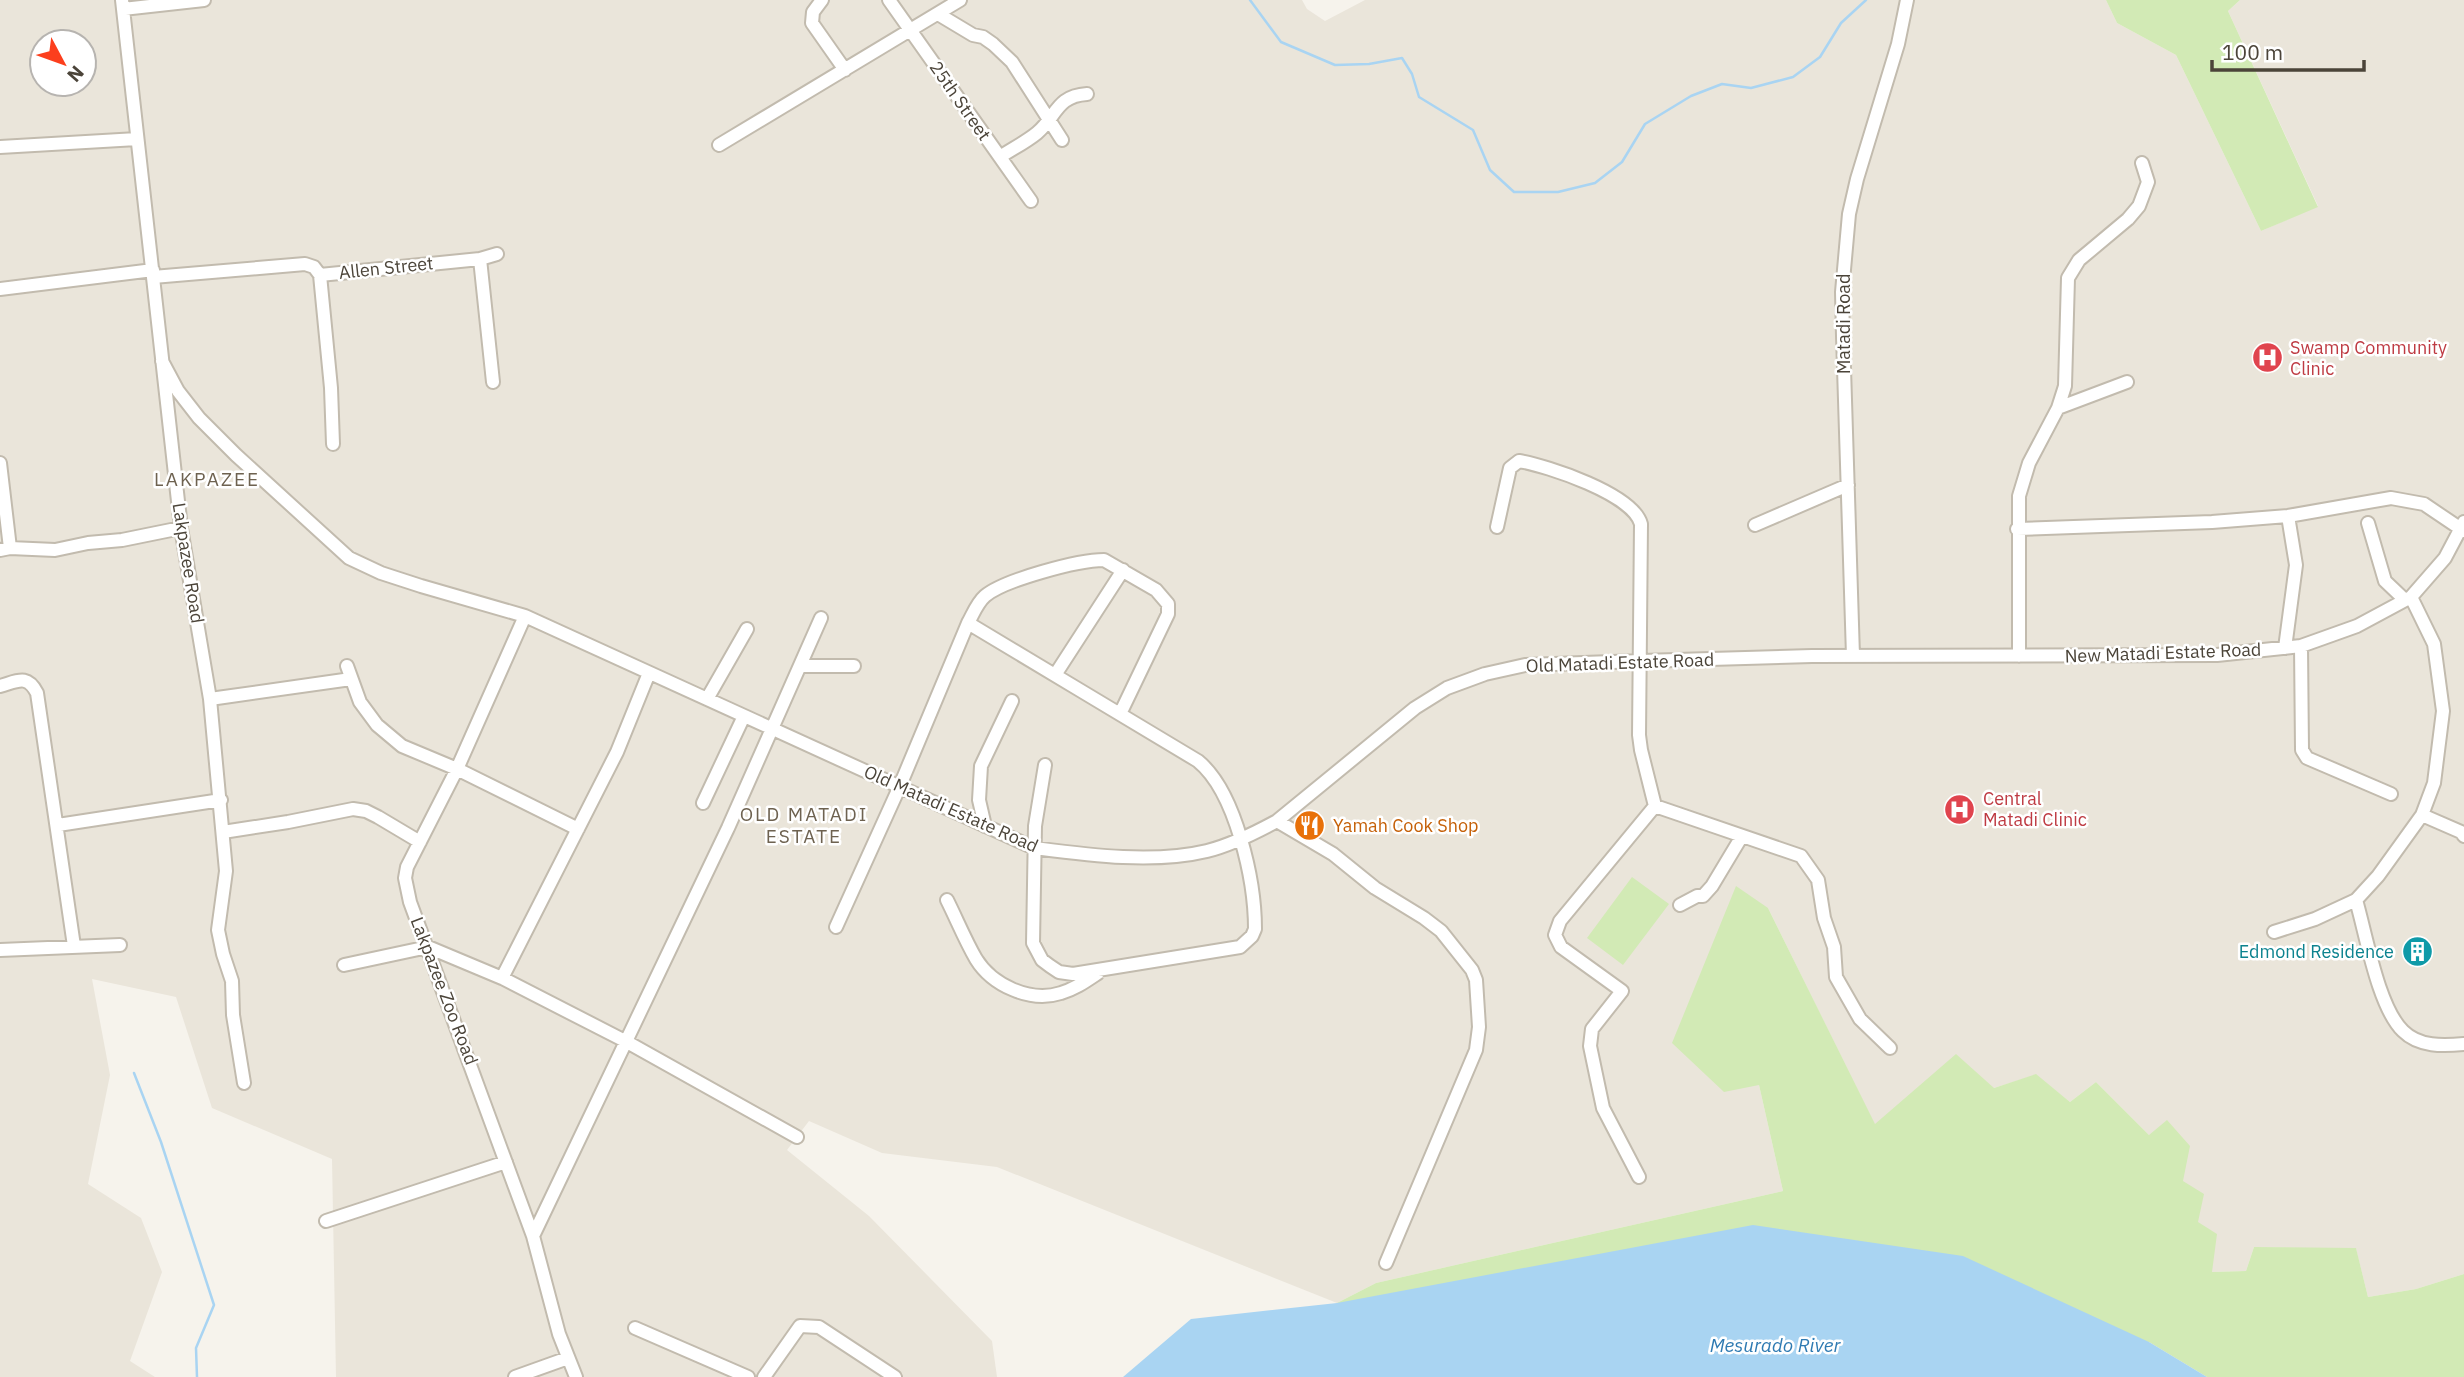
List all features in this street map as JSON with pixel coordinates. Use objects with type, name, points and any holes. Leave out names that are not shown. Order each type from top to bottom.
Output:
[{"type":"street","points":[[122,5],[204,0]]},
{"type":"street","points":[[822,0],[813,12],[813,23],[845,70]]},
{"type":"street","name":"25th Street","points":[[889,0],[1031,201]]},
{"type":"street","points":[[719,145],[960,0]]},
{"type":"street","name":"Matadi Road","points":[[1853,656],[1842,292],[1849,214],[1898,44],[1907,0]]},
{"type":"street","name":"Lakpazee Road","points":[[122,5],[181,528],[210,699],[226,871],[218,930],[232,981],[233,1015],[244,1083]]},
{"type":"street","points":[[938,14],[973,36],[983,37],[1012,62],[1062,141]]},
{"type":"street","points":[[1000,157],[1039,131],[1062,102],[1073,95],[1087,94]]},
{"type":"street","points":[[0,147],[137,139]]},
{"type":"street","points":[[2019,656],[2019,496],[2029,463],[2058,408],[2065,386],[2068,278],[2079,260],[2128,219],[2139,206],[2148,182],[2142,163]]},
{"type":"street","name":"Allen Street","points":[[0,289],[153,273],[304,264],[314,267],[320,275],[480,259],[498,254]]},
{"type":"street","points":[[480,259],[494,382]]},
{"type":"street","points":[[320,275],[331,388],[333,444]]},
{"type":"street","name":"Old Matadi Estate Road","points":[[162,361],[178,391],[208,427],[349,558],[421,586],[525,616],[1034,848],[1091,856],[1144,858],[1206,851],[1243,838],[1277,821],[1415,708],[1447,688],[1485,674],[1525,665],[1853,656]]},
{"type":"street","points":[[2058,408],[2127,382]]},
{"type":"street","points":[[1497,527],[1510,468],[1519,461],[1602,489],[1639,515],[1642,661],[1640,742],[1655,806]]},
{"type":"street","points":[[0,463],[5,549],[55,550],[181,528]]},
{"type":"street","points":[[1755,525],[1848,485]]},
{"type":"street","points":[[2017,529],[2212,522],[2288,516],[2391,498],[2424,504],[2462,527]]},
{"type":"street","points":[[2285,648],[2296,565],[2288,516]]},
{"type":"street","points":[[2274,932],[2315,919],[2356,900],[2378,876],[2422,815],[2434,783],[2443,711],[2434,644],[2408,598],[2385,582],[2368,523]]},
{"type":"street","name":"New Matadi Estate Road","points":[[1853,656],[2217,654],[2301,646],[2357,626],[2408,598],[2445,558],[2462,527]]},
{"type":"street","points":[[836,927],[899,788],[968,623],[986,595],[1049,569],[1104,560],[1164,597],[1168,604],[1168,614],[1119,714]]},
{"type":"street","points":[[1055,676],[1123,570]]},
{"type":"street","name":"Lakpazee Zoo Road","points":[[525,616],[457,769],[407,867],[405,877],[406,889],[533,1236],[559,1334],[576,1377]]},
{"type":"street","points":[[533,1236],[774,728],[821,618]]},
{"type":"street","points":[[968,623],[1210,770],[1243,838],[1255,920],[1252,936],[1247,942],[1240,947],[1073,974],[1059,972],[1042,960],[1033,943],[1034,848],[1045,765]]},
{"type":"street","points":[[707,699],[747,629]]},
{"type":"street","points":[[2301,646],[2302,750],[2307,758],[2391,794]]},
{"type":"street","points":[[801,666],[854,666]]},
{"type":"street","points":[[210,699],[349,673],[360,702],[388,736],[418,754],[457,769],[578,828]]},
{"type":"street","points":[[502,978],[617,752],[649,673]]},
{"type":"street","points":[[0,686],[24,680],[32,683],[37,693],[74,946]]},
{"type":"street","points":[[985,826],[979,800],[981,766],[1012,701]]},
{"type":"street","points":[[703,803],[744,716]]},
{"type":"street","points":[[58,825],[221,800]]},
{"type":"street","points":[[1655,806],[1801,856],[1814,871],[1821,889],[1824,918],[1834,947],[1836,977],[1860,1019],[1890,1048]]},
{"type":"street","points":[[1639,1177],[1603,1108],[1590,1046],[1592,1029],[1622,991],[1561,947],[1555,935],[1560,921],[1655,806]]},
{"type":"street","points":[[223,832],[354,809],[366,811],[420,842]]},
{"type":"street","points":[[2422,815],[2461,832],[2464,836]]},
{"type":"street","points":[[1277,821],[1333,854],[1375,888],[1441,931],[1472,970],[1476,980],[1479,1027],[1476,1050],[1386,1263]]},
{"type":"street","points":[[1679,905],[1697,896],[1703,896],[1742,836]]},
{"type":"street","points":[[947,900],[976,959],[985,970],[1008,988],[1044,996],[1058,994],[1080,986],[1102,970]]},
{"type":"street","points":[[2356,900],[2386,1008],[2403,1032],[2421,1042],[2442,1046],[2464,1044]]},
{"type":"street","points":[[0,949],[120,945]]},
{"type":"street","points":[[344,965],[428,947],[502,978],[627,1042],[797,1137]]},
{"type":"street","points":[[326,1221],[506,1162]]},
{"type":"street","points":[[764,1377],[800,1326],[812,1326],[830,1334],[895,1377]]},
{"type":"street","points":[[635,1328],[748,1377]]},
{"type":"street","points":[[515,1377],[568,1358]]},
{"type":"shaded area","points":[[0,0],[1302,0],[1307,9],[1325,21],[1365,0],[2106,0],[2117,23],[2176,55],[2261,231],[2318,206],[2228,11],[2240,0],[2464,0],[2464,1274],[2416,1289],[2368,1297],[2356,1249],[2254,1247],[2246,1271],[2212,1272],[2183,1181],[2149,1135],[2096,1082],[2070,1102],[2036,1075],[1875,1125],[1768,908],[1759,1085],[1783,1191],[1376,1283],[1337,1303],[997,1167],[882,1153],[809,1121],[787,1150],[869,1216],[992,1341],[997,1377],[336,1377],[332,1159],[212,1108],[176,997],[92,979],[110,1075],[88,1184],[141,1218],[162,1272],[130,1361],[155,1377],[0,1377]]},
{"type":"green space","points":[[2106,0],[2240,0],[2228,11],[2318,207],[2261,231],[2176,55],[2117,23]]},
{"type":"green space","points":[[1632,877],[1669,904],[1623,965],[1587,938]]},
{"type":"green space","points":[[1736,886],[1768,908],[1875,1124],[1956,1054],[1994,1088],[2036,1074],[2070,1102],[2096,1082],[2149,1135],[2167,1120],[2190,1146],[2183,1181],[2204,1194],[2198,1222],[2217,1234],[2212,1272],[2246,1271],[2254,1247],[2356,1248],[2368,1297],[2416,1289],[2464,1274],[2464,1377],[2207,1377],[2149,1342],[1337,1303],[1376,1283],[1783,1191],[1759,1085],[1724,1092],[1672,1043]]},
{"type":"water","name":"Mesurado River","points":[[1753,1225],[1963,1256],[2149,1342],[2207,1377],[1123,1377],[1191,1319],[1337,1303]]},
{"type":"waterway","points":[[1250,0],[1281,42],[1335,65],[1369,64],[1402,58],[1412,74],[1419,97],[1473,130],[1490,170],[1514,192],[1558,192],[1595,183],[1622,162],[1645,124],[1691,96],[1722,84],[1751,88],[1793,77],[1820,57],[1841,23],[1866,0]]},
{"type":"waterway","points":[[134,1073],[161,1142],[214,1305],[196,1348],[197,1377]]},
{"type":"place","name":"Swamp Community Clinic","points":[[2267,358]]},
{"type":"place","name":"Central Matadi Clinic","points":[[1960,809]]},
{"type":"place","name":"Yamah Cook Shop","points":[[1310,826]]},
{"type":"place","name":"Edmond Residence","points":[[2417,952]]},
{"type":"district","name":"LAKPAZEE","points":[[207,479]]},
{"type":"district","name":"OLD MATADI ESTATE","points":[[804,825]]}]
